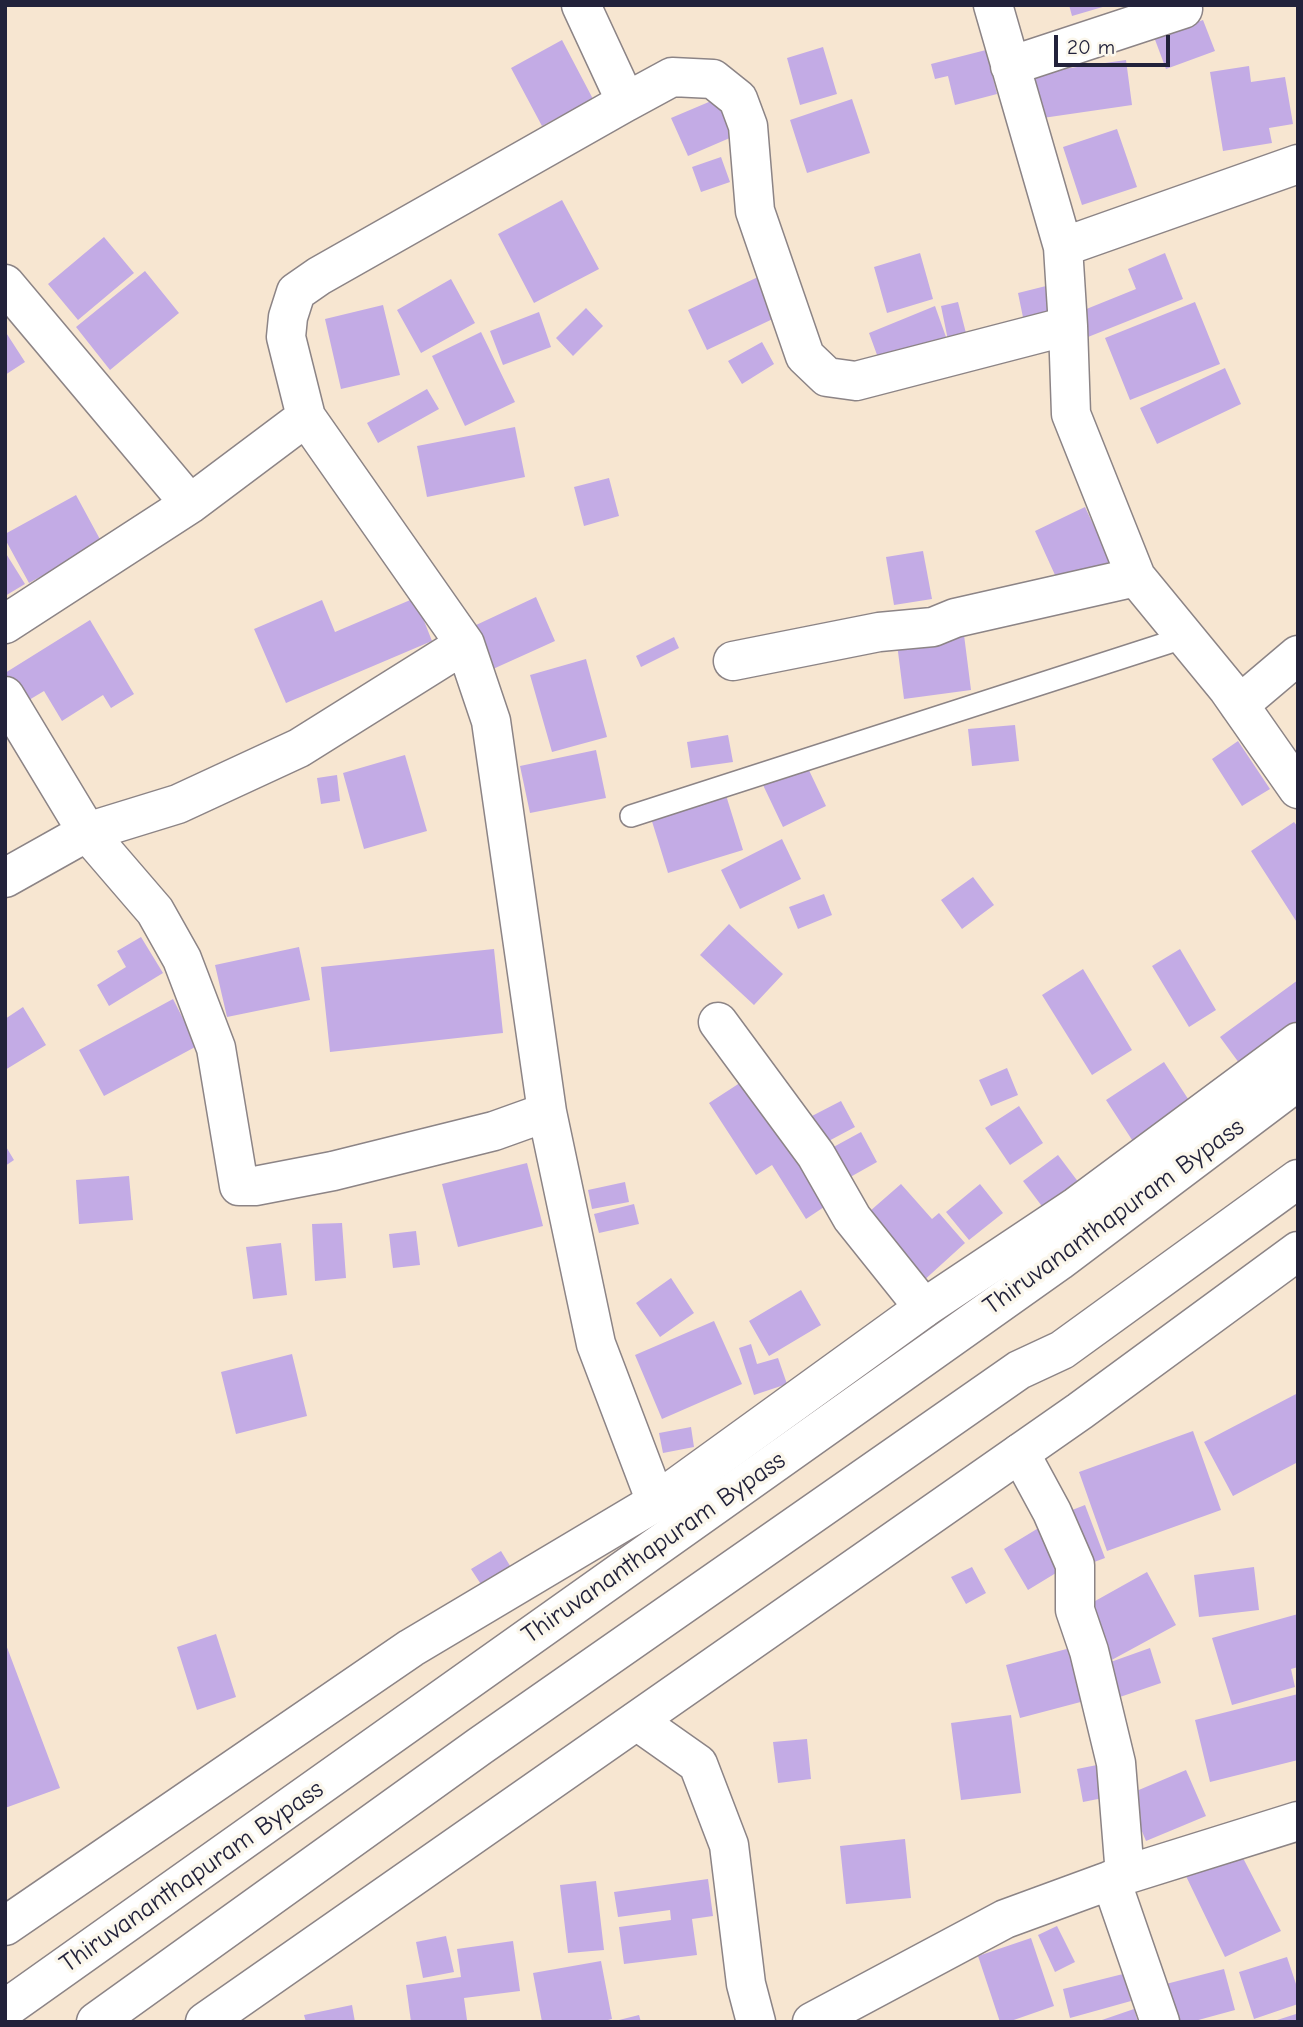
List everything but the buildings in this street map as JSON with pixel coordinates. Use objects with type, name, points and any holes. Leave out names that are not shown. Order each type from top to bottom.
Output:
[{"type":"main road","points":[[582,5],[626,102]]},
{"type":"main road","points":[[993,5],[1063,247],[1071,414],[1136,577],[1239,705],[1298,789]]},
{"type":"main road","points":[[1010,66],[1183,9]]},
{"type":"main road","points":[[656,1502],[596,1344],[547,1112],[491,721],[465,644],[306,417],[286,337],[288,317],[296,292],[319,276],[672,77],[713,79],[738,99],[748,126],[755,211],[805,356],[827,377],[856,381],[896,373],[1068,326]]},
{"type":"main road","points":[[1063,247],[1298,164]]},
{"type":"main road","points":[[5,284],[190,504]]},
{"type":"main road","points":[[5,624],[190,504],[306,417]]},
{"type":"main road","points":[[733,661],[879,632],[933,627],[956,618],[1136,577]]},
{"type":"main road","points":[[5,878],[87,832],[178,804],[299,748],[465,644]]},
{"type":"main road","points":[[1239,705],[1298,655]]},
{"type":"main road","points":[[5,696],[87,832],[155,911],[182,959],[216,1048],[239,1185],[255,1186],[333,1171],[494,1132],[547,1112]]},
{"type":"main road","points":[[718,1022],[816,1155],[852,1218],[924,1308]]},
{"type":"main road","name":"Thiruvananthapuram Bypass","points":[[5,1926],[411,1648],[656,1502],[924,1308],[1077,1206],[1298,1042]]},
{"type":"main road","name":"Thiruvananthapuram Bypass","points":[[5,2009],[1059,1261],[1298,1081]]},
{"type":"main road","points":[[96,2022],[480,1746],[1019,1370],[1062,1350],[1298,1179]]},
{"type":"main road","points":[[205,2022],[1020,1453],[1298,1251]]},
{"type":"main road","points":[[1020,1453],[1052,1512],[1075,1565],[1075,1611],[1089,1651],[1116,1763],[1118,1877],[1160,2022]]},
{"type":"main road","points":[[637,1721],[698,1764],[729,1845],[746,1984],[756,2022]]},
{"type":"main road","points":[[811,2022],[1005,1919],[1118,1877],[1298,1821]]},
{"type":"lane","points":[[631,816],[1186,637]]}]
